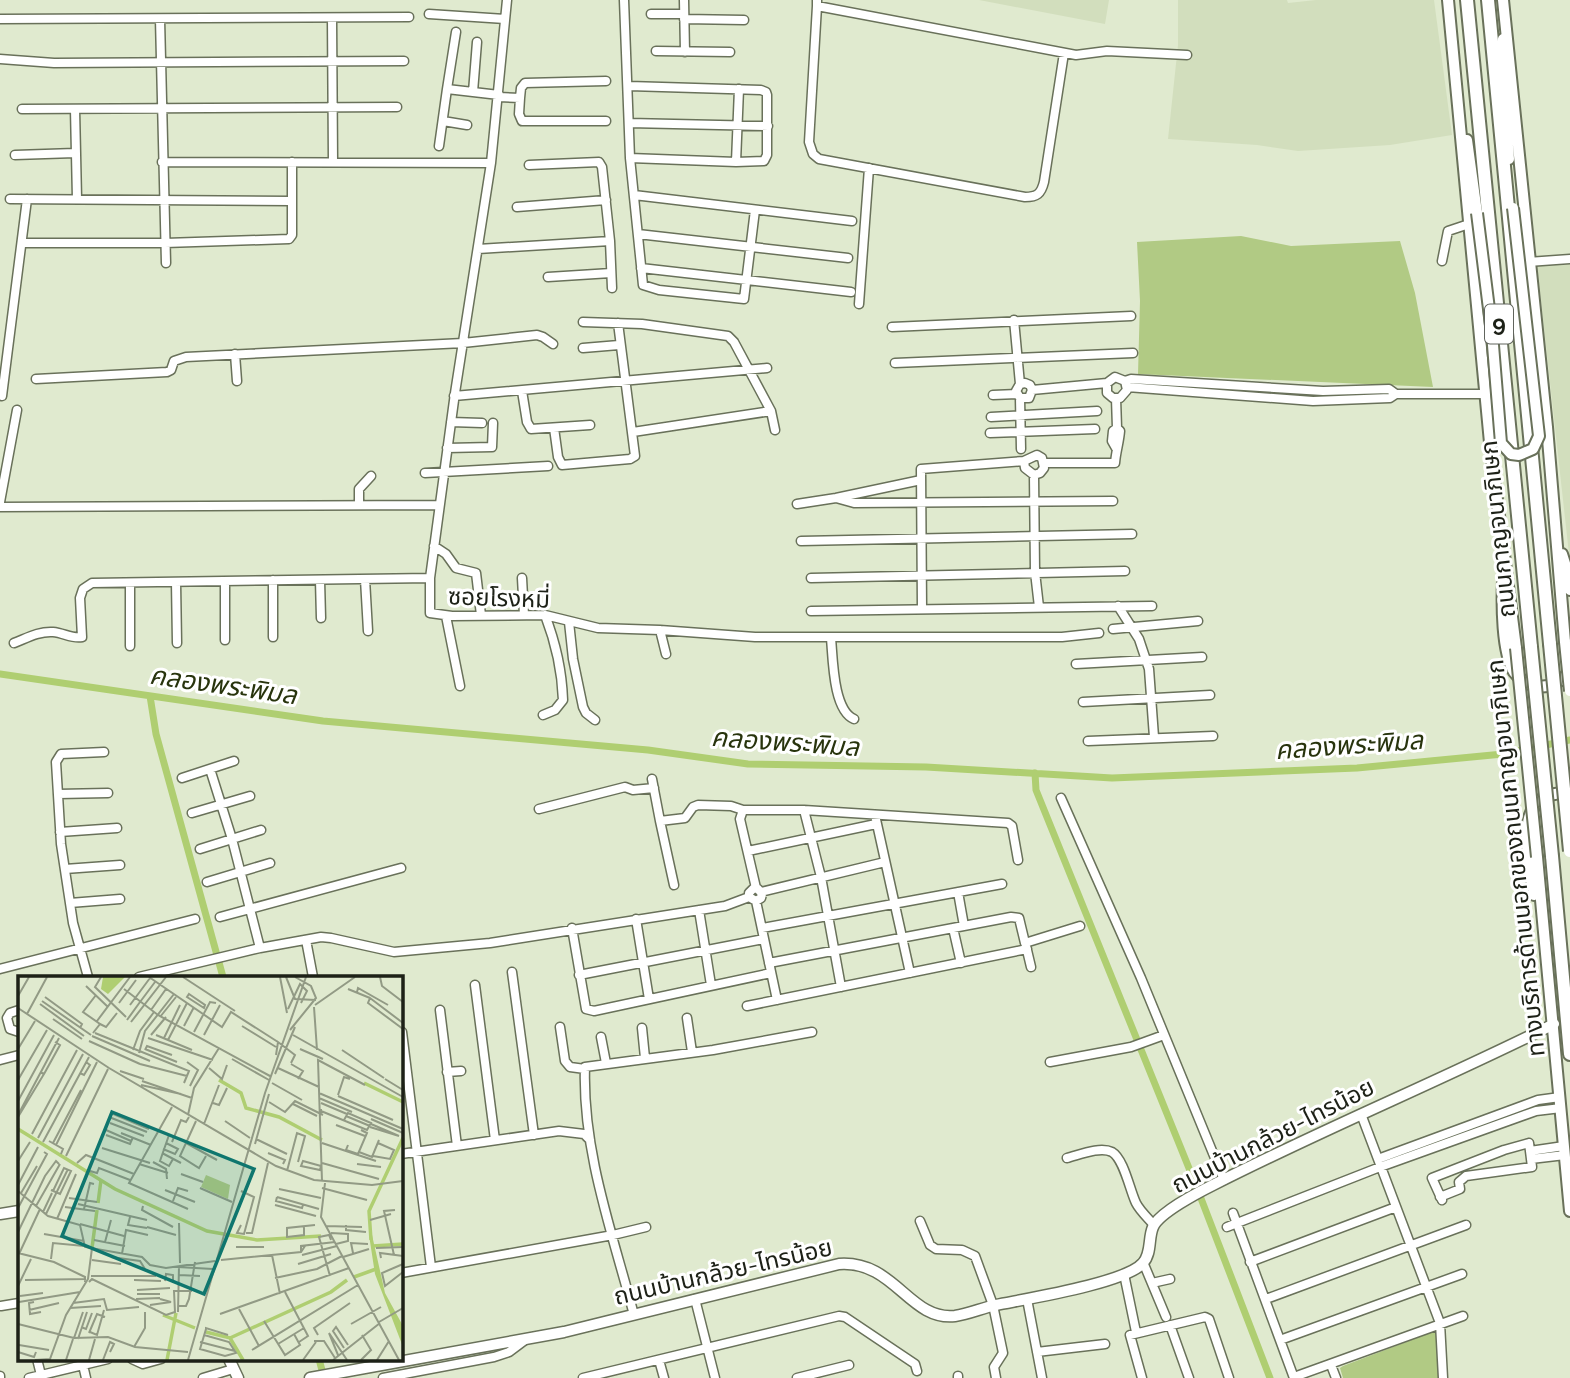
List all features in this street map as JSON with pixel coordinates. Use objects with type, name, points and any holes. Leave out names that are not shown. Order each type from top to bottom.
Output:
[{"type":"highway","name":"ถนนกาญจนาภิเษก","points":[[1467,0],[1570,1054]]},
{"type":"highway","name":"ถนนกาญจนาภิเษก","points":[[1488,0],[1570,852]]},
{"type":"main road","name":"ทางบริการด้านนอกของถนนกาญจนาภิเษก","points":[[1448,0],[1485,394],[1516,648],[1554,1024],[1570,1211]]},
{"type":"main road","points":[[1503,0],[1547,427],[1570,691]]},
{"type":"main road","points":[[1458,95],[1478,213],[1501,443],[1511,454],[1519,455],[1532,449],[1539,436],[1513,208],[1501,59],[1504,23]]},
{"type":"main road","points":[[1555,531],[1569,576],[1570,590]]},
{"type":"main road","points":[[1503,556],[1502,594],[1508,658],[1515,674],[1525,682],[1543,687],[1561,681],[1570,672]]},
{"type":"main road","points":[[1548,967],[1538,928],[1527,833],[1528,817],[1537,802],[1550,794],[1570,794]]},
{"type":"street","name":"ซอยโรงหมี่","points":[[507,0],[500,19],[498,95],[478,249],[447,448],[435,474],[438,505],[429,578],[430,613],[446,616],[545,615],[598,628],[755,636],[1062,637],[1099,633]]},
{"type":"street","points":[[624,0],[630,158],[642,283],[646,287],[741,300],[746,298],[755,210]]},
{"type":"street","points":[[684,0],[685,52]]},
{"type":"street","points":[[1064,53],[1040,194],[1025,197],[819,159],[813,154],[809,142],[817,3],[1076,55],[1107,51],[1187,55]]},
{"type":"street","points":[[429,14],[500,19]]},
{"type":"street","points":[[651,14],[744,20]]},
{"type":"street","points":[[0,19],[409,17]]},
{"type":"street","points":[[332,18],[333,162]]},
{"type":"street","points":[[160,19],[166,263]]},
{"type":"street","points":[[439,146],[456,32]]},
{"type":"street","points":[[477,42],[477,92]]},
{"type":"street","points":[[656,51],[730,52]]},
{"type":"street","points":[[0,59],[54,63],[404,61]]},
{"type":"street","points":[[606,121],[522,121],[519,114],[521,88],[525,83],[607,81]]},
{"type":"street","points":[[629,86],[766,92],[768,126],[766,158],[760,162],[630,158]]},
{"type":"street","points":[[447,89],[520,98]]},
{"type":"street","points":[[736,162],[739,89]]},
{"type":"street","points":[[22,110],[397,107]]},
{"type":"street","points":[[75,109],[77,199]]},
{"type":"street","points":[[443,121],[467,125]]},
{"type":"street","points":[[629,123],[768,126]]},
{"type":"street","points":[[15,155],[75,153]]},
{"type":"street","points":[[162,162],[491,163]]},
{"type":"street","points":[[23,243],[165,243],[289,239],[292,235],[292,162]]},
{"type":"street","points":[[529,165],[599,162],[606,200],[612,288]]},
{"type":"street","points":[[859,304],[869,168]]},
{"type":"street","points":[[634,195],[852,221]]},
{"type":"street","points":[[10,199],[291,201]]},
{"type":"street","points":[[2,396],[27,199]]},
{"type":"street","points":[[517,207],[606,200]]},
{"type":"street","points":[[1442,261],[1448,231],[1469,224]]},
{"type":"street","points":[[638,234],[848,258]]},
{"type":"street","points":[[478,249],[610,241]]},
{"type":"street","points":[[1528,262],[1570,259]]},
{"type":"street","points":[[641,268],[851,292]]},
{"type":"street","points":[[548,277],[611,273]]},
{"type":"street","points":[[892,327],[1131,316]]},
{"type":"street","points":[[1014,320],[1020,384]]},
{"type":"street","points":[[583,322],[724,334],[731,338],[771,411],[775,430]]},
{"type":"street","points":[[554,428],[558,457],[562,465],[635,456],[618,323]]},
{"type":"street","points":[[36,379],[167,372],[179,358],[235,354],[463,342],[537,335],[553,344]]},
{"type":"street","points":[[583,348],[619,345]]},
{"type":"street","points":[[894,363],[1133,353]]},
{"type":"street","points":[[235,354],[237,381]]},
{"type":"street","points":[[454,396],[767,368]]},
{"type":"street","points":[[1032,390],[1107,383],[1115,377],[1126,384],[1328,396],[1390,398],[1396,394],[1485,394]]},
{"type":"street","points":[[1021,449],[1021,415],[1016,388],[1020,384],[1028,383],[1032,390]]},
{"type":"street","points":[[1107,383],[1107,393],[1116,398],[1123,396],[1126,384]]},
{"type":"street","points":[[993,395],[1029,398],[1032,390]]},
{"type":"street","points":[[522,391],[531,429],[590,425]]},
{"type":"street","points":[[922,609],[921,469],[1024,461],[1037,455],[1044,463],[1115,463],[1120,431],[1117,428],[1116,398]]},
{"type":"street","points":[[17,410],[0,505],[438,505]]},
{"type":"street","points":[[633,432],[771,411]]},
{"type":"street","points":[[991,417],[1097,411]]},
{"type":"street","points":[[451,422],[482,422]]},
{"type":"street","points":[[447,448],[492,447],[493,423]]},
{"type":"street","points":[[990,433],[1095,429]]},
{"type":"street","points":[[1024,461],[1025,468],[1034,475]]},
{"type":"street","points":[[1034,475],[1040,473],[1044,463]]},
{"type":"street","points":[[435,474],[548,466]]},
{"type":"street","points":[[1034,475],[1035,572],[1039,607]]},
{"type":"street","points":[[359,505],[359,489],[371,476]]},
{"type":"street","points":[[797,504],[921,480]]},
{"type":"street","points":[[836,498],[854,503],[921,504],[1114,501]]},
{"type":"street","points":[[801,541],[1132,534]]},
{"type":"street","points":[[434,546],[446,554],[456,568],[476,573],[481,615]]},
{"type":"street","points":[[811,578],[1125,571]]},
{"type":"street","points":[[14,643],[42,632],[56,632],[78,639],[82,637],[80,598],[83,589],[92,583],[429,578]]},
{"type":"street","points":[[522,578],[524,615]]},
{"type":"street","points":[[365,579],[368,631]]},
{"type":"street","points":[[273,580],[273,637]]},
{"type":"street","points":[[320,580],[321,618]]},
{"type":"street","points":[[225,581],[225,640]]},
{"type":"street","points":[[176,582],[177,643]]},
{"type":"street","points":[[130,583],[130,646]]},
{"type":"street","points":[[1118,606],[1139,639],[1149,669],[1154,737]]},
{"type":"street","points":[[811,611],[1152,606]]},
{"type":"street","points":[[543,715],[555,710],[563,700],[551,630],[545,615]]},
{"type":"street","points":[[446,616],[460,686]]},
{"type":"street","points":[[1113,629],[1198,621]]},
{"type":"street","points":[[569,622],[583,707],[586,713],[596,720]]},
{"type":"street","points":[[660,630],[666,654]]},
{"type":"street","points":[[831,638],[838,696],[845,714],[854,719]]},
{"type":"street","points":[[1076,664],[1202,657]]},
{"type":"street","points":[[1083,702],[1210,695]]},
{"type":"street","points":[[1088,741],[1213,736]]},
{"type":"street","points":[[88,976],[70,903],[65,869],[60,832],[58,757],[61,754],[104,752]]},
{"type":"street","points":[[182,778],[234,761]]},
{"type":"street","points":[[210,769],[232,839],[260,948]]},
{"type":"street","points":[[539,809],[625,787],[633,790],[653,783],[674,885]]},
{"type":"street","points":[[58,794],[108,793]]},
{"type":"street","points":[[192,813],[250,796]]},
{"type":"street","points":[[1061,798],[1224,1180]]},
{"type":"street","points":[[660,821],[685,818],[693,807],[698,805],[732,806],[743,810],[804,810],[876,819],[1008,823],[1012,826],[1018,860]]},
{"type":"street","points":[[151,976],[260,948],[306,940],[331,937],[394,953],[490,943],[761,898],[740,815],[743,810]]},
{"type":"street","points":[[804,810],[829,915],[841,987]]},
{"type":"street","points":[[748,851],[812,838],[876,819]]},
{"type":"street","points":[[876,819],[910,973]]},
{"type":"street","points":[[60,832],[117,828]]},
{"type":"street","points":[[201,849],[261,830]]},
{"type":"street","points":[[759,890],[885,862]]},
{"type":"street","points":[[207,882],[270,863]]},
{"type":"street","points":[[65,869],[120,865]]},
{"type":"street","points":[[220,917],[401,868]]},
{"type":"street","points":[[762,928],[1002,884]]},
{"type":"street","points":[[958,892],[964,926]]},
{"type":"street","points":[[70,903],[120,899]]},
{"type":"street","points":[[753,899],[777,1000]]},
{"type":"street","points":[[699,910],[711,985]]},
{"type":"street","points":[[572,928],[586,1009],[594,1011],[711,985],[835,950],[1017,917],[1031,967]]},
{"type":"street","points":[[0,969],[195,919]]},
{"type":"street","points":[[636,919],[649,999]]},
{"type":"street","points":[[747,1006],[961,963],[1026,946],[1080,926]]},
{"type":"street","points":[[953,928],[961,963]]},
{"type":"street","points":[[579,975],[764,939]]},
{"type":"street","points":[[306,940],[313,976]]},
{"type":"street","points":[[512,972],[534,1135]]},
{"type":"street","points":[[475,985],[495,1140]]},
{"type":"street","points":[[0,1015],[18,1010]]},
{"type":"street","points":[[440,1010],[457,1146]]},
{"type":"street","points":[[10,1013],[7,1024],[10,1029],[18,1032]]},
{"type":"street","points":[[687,1018],[692,1052]]},
{"type":"street","name":"ถนนบ้านกล้วย-ไทรน้อย","points":[[324,1376],[525,1340],[814,1269],[849,1264],[878,1272],[932,1314],[955,1316],[1125,1274],[1143,1262],[1154,1225],[1212,1185],[1361,1114],[1466,1068],[1554,1024]]},
{"type":"street","points":[[560,1027],[565,1061],[570,1067],[585,1069],[591,1065],[812,1032]]},
{"type":"street","points":[[642,1028],[645,1058]]},
{"type":"street","points":[[402,1032],[431,1267]]},
{"type":"street","points":[[1050,1062],[1131,1047],[1164,1035]]},
{"type":"street","points":[[601,1037],[606,1063]]},
{"type":"street","points":[[0,1060],[18,1055]]},
{"type":"street","points":[[585,1069],[584,1091],[590,1140],[634,1315]]},
{"type":"street","points":[[447,1072],[461,1071]]},
{"type":"street","points":[[1227,1227],[1379,1163],[1561,1102]]},
{"type":"street","points":[[1361,1114],[1440,1323],[1443,1378]]},
{"type":"street","points":[[402,1154],[559,1131],[584,1134],[590,1140]]},
{"type":"street","points":[[1529,1143],[1531,1155],[1532,1167],[1466,1176],[1459,1182],[1460,1189],[1441,1198],[1432,1178],[1529,1143]]},
{"type":"street","points":[[1531,1155],[1565,1150]]},
{"type":"street","points":[[1067,1158],[1100,1151],[1111,1152],[1118,1158],[1136,1204],[1154,1225]]},
{"type":"street","points":[[1250,1262],[1396,1207]]},
{"type":"street","points":[[0,1214],[18,1211]]},
{"type":"street","points":[[1233,1213],[1294,1378],[1463,1316]]},
{"type":"street","points":[[920,1221],[930,1245],[936,1249],[962,1250],[975,1256],[993,1305],[1003,1355],[994,1367],[996,1378]]},
{"type":"street","points":[[1266,1299],[1466,1225]]},
{"type":"street","points":[[402,1273],[646,1227]]},
{"type":"street","points":[[1143,1262],[1189,1378]]},
{"type":"street","points":[[1125,1274],[1136,1332]]},
{"type":"street","points":[[1280,1340],[1462,1274]]},
{"type":"street","points":[[1152,1283],[1170,1279]]},
{"type":"street","points":[[695,1299],[715,1378]]},
{"type":"street","points":[[1027,1299],[1042,1378]]},
{"type":"street","points":[[583,1378],[614,1374],[659,1360],[842,1316],[915,1364],[917,1371]]},
{"type":"street","points":[[1142,1378],[1129,1336],[1168,1321],[1209,1318],[1229,1378]]},
{"type":"street","points":[[383,1378],[419,1375],[509,1352],[525,1340]]},
{"type":"street","points":[[1037,1352],[1105,1344]]},
{"type":"street","points":[[416,1358],[419,1375]]},
{"type":"street","points":[[37,1360],[41,1375]]},
{"type":"street","points":[[29,1378],[80,1363],[101,1360]]},
{"type":"street","points":[[134,1360],[144,1364],[158,1360]]},
{"type":"street","points":[[659,1360],[664,1378]]},
{"type":"street","points":[[80,1363],[86,1378]]},
{"type":"street","points":[[797,1378],[849,1365]]},
{"type":"street","points":[[1331,1365],[1336,1378]]},
{"type":"street","points":[[203,1378],[233,1368]]},
{"type":"shaded area","points":[[979,0],[1109,0],[1105,24]]},
{"type":"shaded area","points":[[1178,0],[1287,0],[1288,3],[1316,0],[1434,0],[1452,135],[1390,145],[1298,151],[1257,145],[1168,139],[1178,45]]},
{"type":"shaded area","points":[[1570,263],[1570,563],[1537,265]]},
{"type":"green space","points":[[1241,236],[1291,246],[1400,241],[1415,293],[1433,387],[1138,374],[1140,301],[1137,242]]},
{"type":"green space","points":[[1435,1331],[1439,1333],[1439,1378],[1343,1378],[1340,1368],[1343,1366]]},
{"type":"waterway","name":"คลองพระพิมล","points":[[0,674],[323,721],[648,750],[748,764],[926,767],[1112,778],[1357,768],[1503,754],[1570,740]]},
{"type":"waterway","points":[[150,696],[156,734],[223,976]]},
{"type":"waterway","points":[[1035,773],[1036,790],[1197,1188],[1270,1378]]},
{"type":"waterway","points":[[319,1360],[324,1378]]}]
